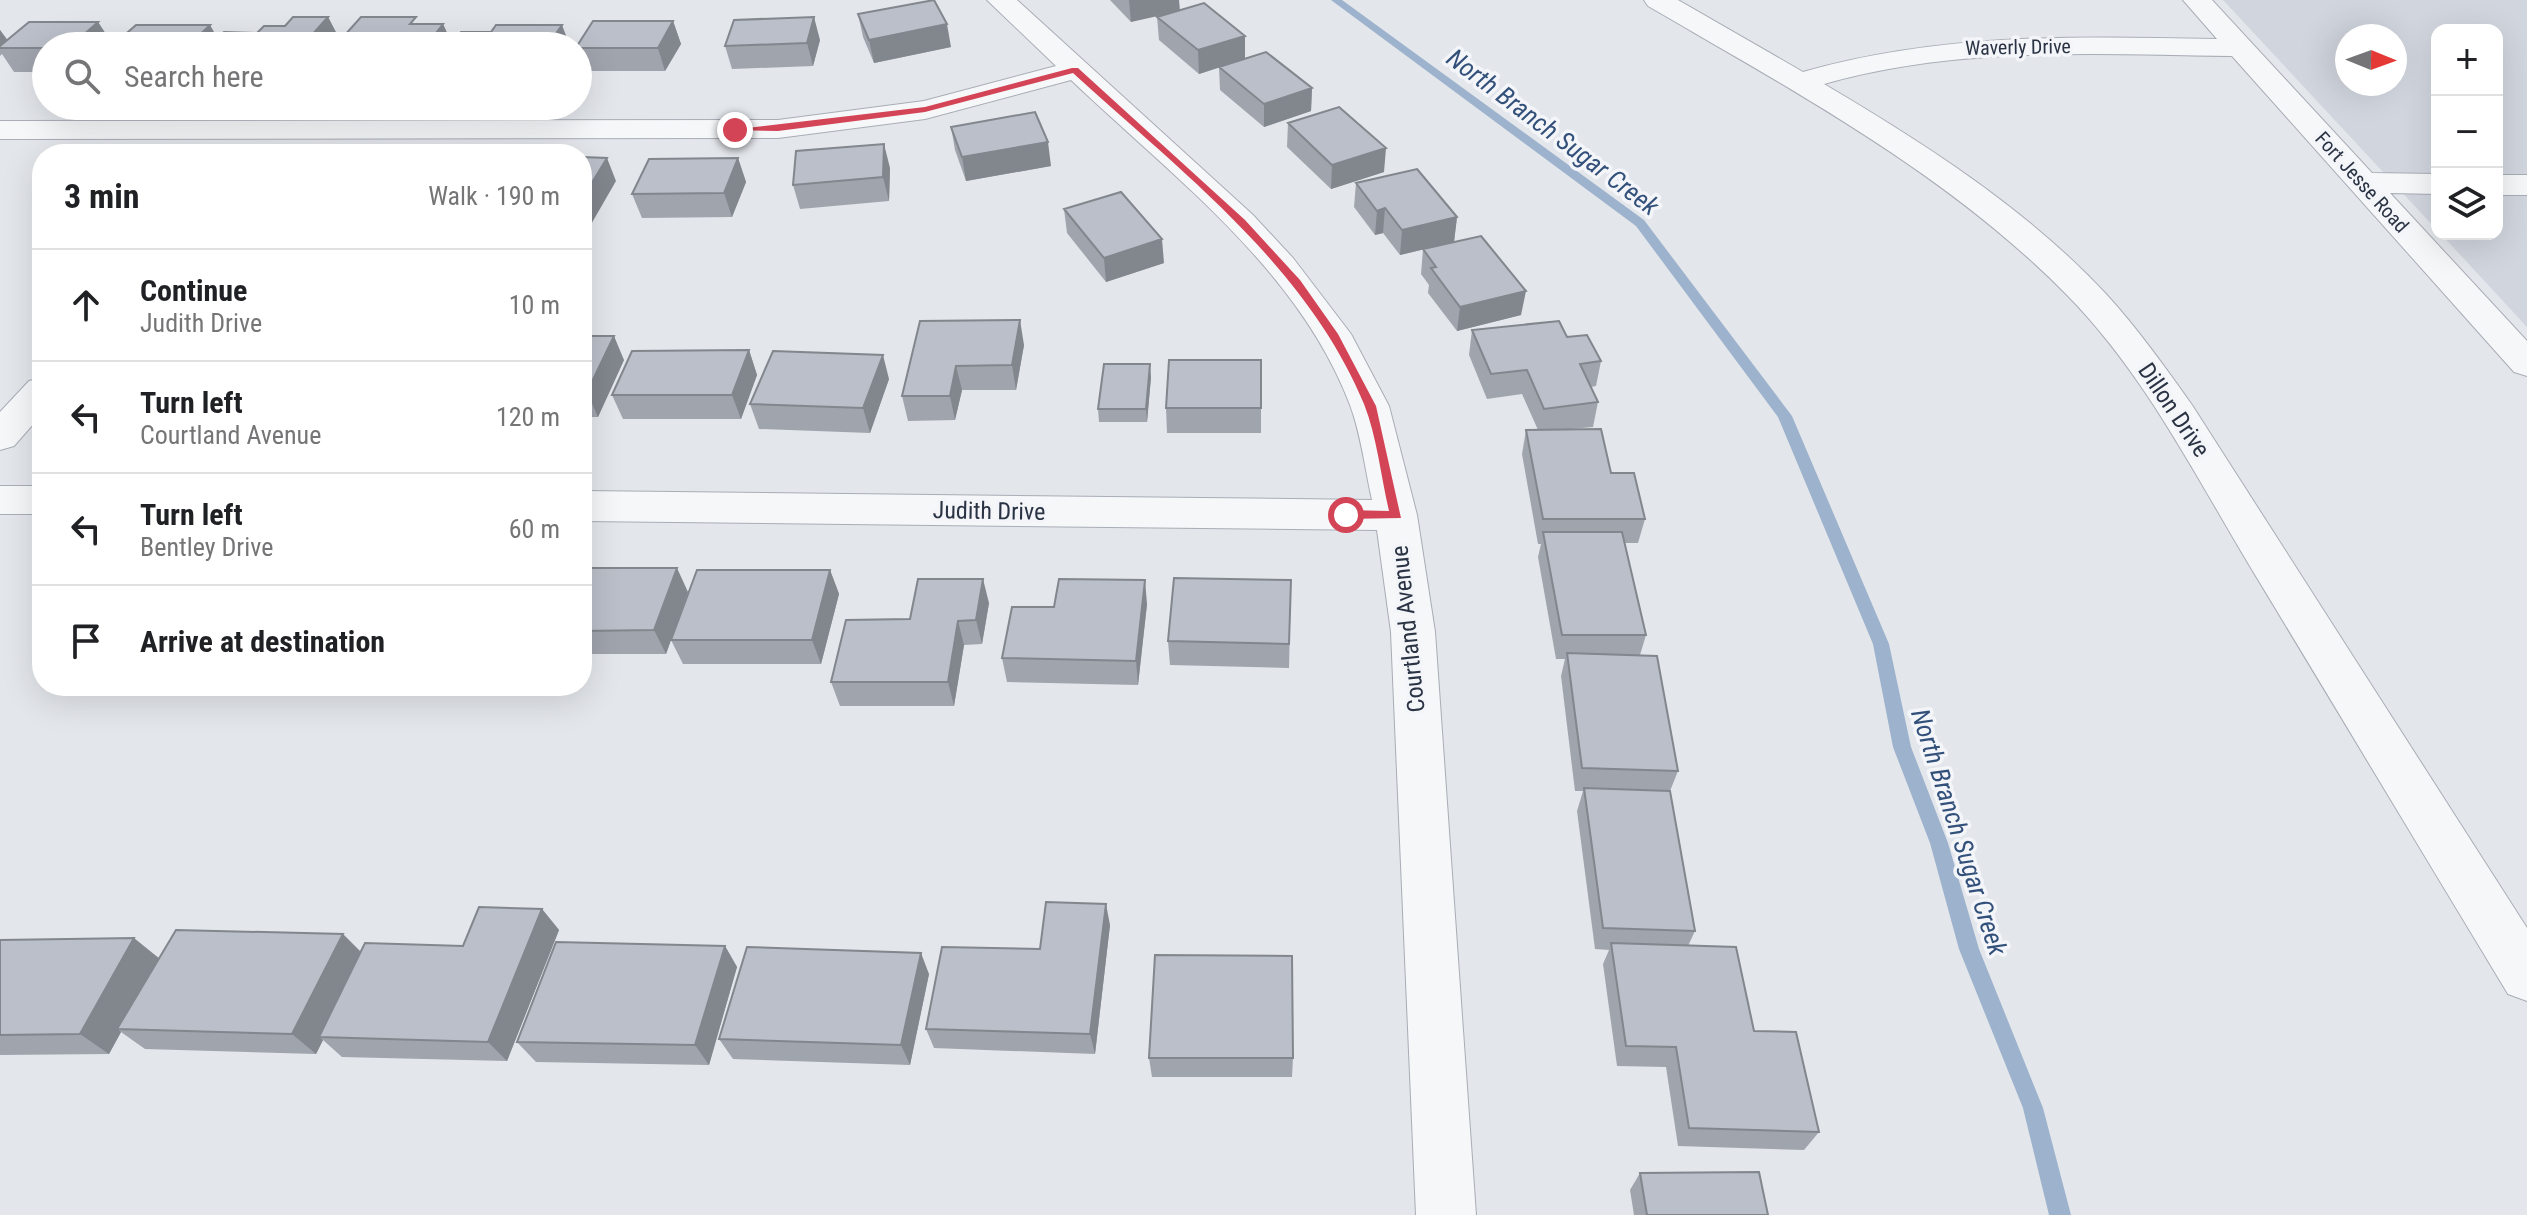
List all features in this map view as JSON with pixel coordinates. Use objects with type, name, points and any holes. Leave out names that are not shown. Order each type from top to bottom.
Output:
[{"type":"street","name":"Courtland Avenue","points":[[1001,0],[1241,222],[1296,282],[1333,334],[1370,406],[1396,515],[1413,632],[1446,1215]]},
{"type":"street","name":"Dillon Drive","points":[[1658,0],[1799,82],[1933,166],[2003,218],[2079,286],[2133,348],[2178,414],[2527,976]]},
{"type":"street","name":"Fort Jesse Road","points":[[2197,0],[2527,364]]},
{"type":"street","name":"Waverly Drive","points":[[1799,82],[1851,65],[1974,46],[2241,48]]},
{"type":"street","points":[[0,130],[778,129],[925,110],[1075,70]]},
{"type":"street","points":[[260,144],[272,130]]},
{"type":"street","points":[[2364,183],[2431,184]]},
{"type":"street","points":[[2503,185],[2527,185]]},
{"type":"street","points":[[0,437],[32,401]]},
{"type":"street","points":[[0,500],[32,500]]},
{"type":"street","name":"Judith Drive","points":[[592,506],[1396,515]]},
{"type":"shaded area","points":[[2223,0],[2527,0],[2527,327],[2447,240],[2503,240],[2503,24],[2431,24],[2431,224]]},
{"type":"building","points":[[934,0],[947,24],[869,40],[858,14]]},
{"type":"building","points":[[1204,3],[1245,36],[1198,50],[1157,17]]},
{"type":"building","points":[[293,17],[328,17],[315,32],[258,32],[264,26],[285,26]]},
{"type":"building","points":[[361,17],[416,17],[410,24],[443,24],[437,32],[348,32]]},
{"type":"building","points":[[814,17],[807,43],[725,46],[734,20]]},
{"type":"building","points":[[593,21],[673,21],[658,48],[592,48],[592,32],[586,32]]},
{"type":"building","points":[[29,22],[98,22],[87,32],[32,32],[32,48],[0,46]]},
{"type":"building","points":[[136,25],[210,25],[203,32],[128,32]]},
{"type":"building","points":[[496,25],[562,25],[557,32],[491,32]]},
{"type":"building","points":[[1266,52],[1312,88],[1264,104],[1219,67]]},
{"type":"building","points":[[1339,107],[1386,148],[1332,165],[1288,123]]},
{"type":"building","points":[[1035,112],[1048,142],[962,157],[951,127]]},
{"type":"building","points":[[884,144],[883,177],[793,185],[796,151]]},
{"type":"building","points":[[592,157],[607,158],[592,183]]},
{"type":"building","points":[[738,158],[724,193],[632,194],[649,159]]},
{"type":"building","points":[[1417,169],[1457,217],[1402,230],[1385,208],[1377,211],[1356,183]]},
{"type":"building","points":[[1121,192],[1162,239],[1104,258],[1064,209]]},
{"type":"building","points":[[1481,236],[1526,291],[1460,307],[1431,268],[1436,267],[1423,249]]},
{"type":"building","points":[[1020,320],[1012,365],[956,366],[950,396],[902,396],[920,321]]},
{"type":"building","points":[[1559,321],[1567,337],[1587,335],[1601,361],[1580,364],[1598,402],[1544,409],[1527,370],[1491,374],[1472,330]]},
{"type":"building","points":[[592,336],[614,336],[592,382]]},
{"type":"building","points":[[749,350],[732,395],[612,395],[632,351]]},
{"type":"building","points":[[773,351],[883,355],[863,408],[750,404]]},
{"type":"building","points":[[1169,360],[1261,360],[1261,408],[1166,408]]},
{"type":"building","points":[[1104,364],[1150,364],[1146,409],[1098,409]]},
{"type":"building","points":[[1601,429],[1611,473],[1634,473],[1645,519],[1543,519],[1526,430]]},
{"type":"building","points":[[1543,532],[1622,532],[1646,635],[1562,635]]},
{"type":"building","points":[[592,568],[677,568],[654,630],[592,631]]},
{"type":"building","points":[[697,570],[830,570],[812,640],[671,640]]},
{"type":"building","points":[[1174,578],[1291,580],[1289,644],[1168,641]]},
{"type":"building","points":[[918,579],[983,579],[976,620],[958,621],[948,682],[831,682],[846,620],[910,619]]},
{"type":"building","points":[[1059,579],[1145,580],[1136,661],[1002,658],[1012,607],[1054,607]]},
{"type":"building","points":[[1567,653],[1657,656],[1678,771],[1582,768]]},
{"type":"building","points":[[1584,788],[1670,791],[1695,931],[1603,928]]},
{"type":"building","points":[[1046,902],[1106,904],[1090,1034],[926,1029],[942,947],[1040,949]]},
{"type":"building","points":[[479,907],[542,909],[488,1042],[319,1037],[365,943],[463,946]]},
{"type":"building","points":[[176,930],[343,934],[292,1034],[117,1029]]},
{"type":"building","points":[[134,938],[80,1034],[0,1035],[0,940]]},
{"type":"building","points":[[556,942],[725,946],[695,1045],[517,1042]]},
{"type":"building","points":[[1611,943],[1736,947],[1754,1031],[1796,1032],[1819,1132],[1689,1128],[1676,1047],[1626,1046]]},
{"type":"building","points":[[747,947],[921,953],[901,1045],[719,1039]]},
{"type":"building","points":[[1155,955],[1292,956],[1293,1058],[1149,1058]]},
{"type":"building","points":[[1759,1172],[1768,1215],[1647,1215],[1640,1173]]},
{"type":"waterway","name":"North Branch Sugar Creek","points":[[1336,0],[1640,223],[1785,416],[1881,644],[1902,747],[1939,843],[1969,949],[2033,1108],[2060,1215]]},
{"type":"route","points":[[735,130],[778,129],[925,110],[1075,70],[1241,222],[1296,282],[1333,334],[1370,406],[1396,515],[1346,515]]}]
